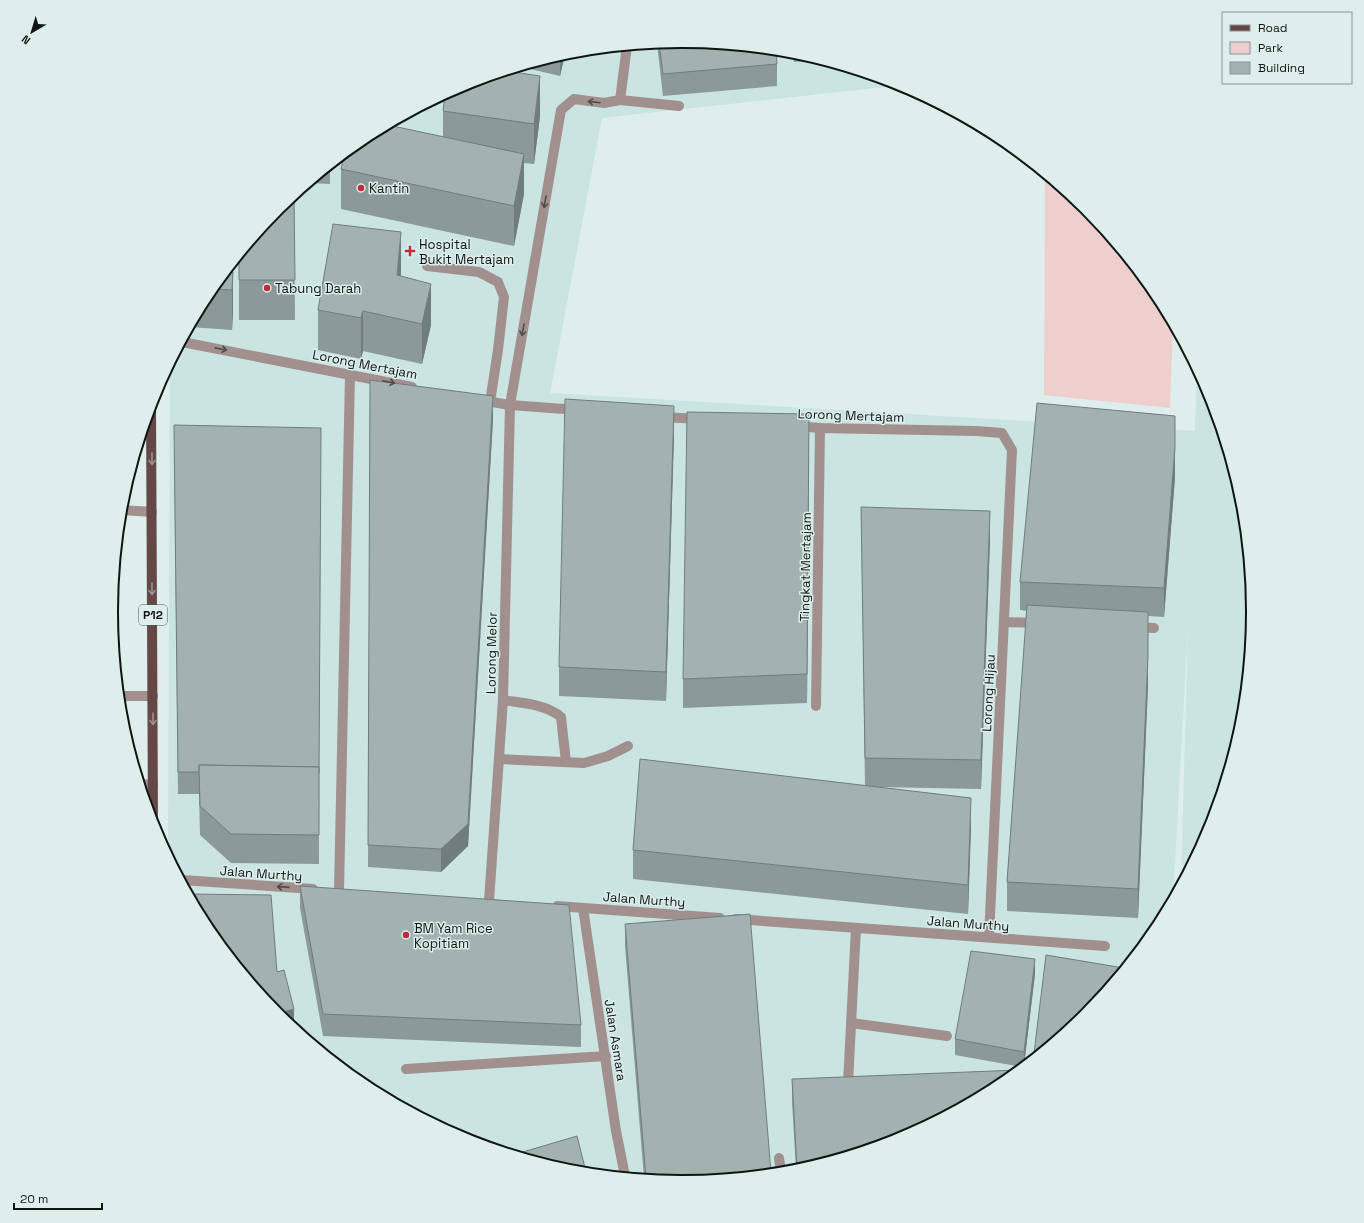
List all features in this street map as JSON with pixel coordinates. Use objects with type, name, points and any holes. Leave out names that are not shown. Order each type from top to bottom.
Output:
[{"type":"main road","name":"P12","points":[[151,422],[153,806]]},
{"type":"street","points":[[620,100],[626,51]]},
{"type":"street","name":"Lorong Melor","points":[[489,901],[503,700],[510,405],[561,110],[574,99],[604,103],[620,100],[679,106]]},
{"type":"street","points":[[427,266],[479,272],[498,282],[504,297],[490,402]]},
{"type":"street","name":"Lorong Mertajam","points":[[187,343],[420,388]]},
{"type":"street","name":"Jalan Murthy","points":[[187,880],[335,891],[350,375]]},
{"type":"street","points":[[475,399],[510,405],[590,411]]},
{"type":"street","points":[[653,416],[709,420]]},
{"type":"street","name":"Lorong Mertajam","points":[[788,426],[1002,433],[1012,450]]},
{"type":"street","name":"Tingkat Mertajam","points":[[816,706],[820,428]]},
{"type":"street","name":"Lorong Hijau","points":[[989,937],[1012,450]]},
{"type":"street","points":[[128,510],[152,512]]},
{"type":"street","points":[[1004,622],[1052,624]]},
{"type":"street","points":[[1123,626],[1154,628]]},
{"type":"street","points":[[125,696],[153,696]]},
{"type":"street","points":[[503,700],[538,707],[556,713],[561,717],[566,762]]},
{"type":"street","points":[[499,759],[584,763],[608,756],[628,746]]},
{"type":"street","points":[[146,784],[153,785]]},
{"type":"street","name":"Jalan Murthy","points":[[544,905],[1105,946]]},
{"type":"street","name":"Jalan Asmara","points":[[582,908],[606,1056],[616,1130],[624,1172]]},
{"type":"street","points":[[848,1083],[856,928]]},
{"type":"street","points":[[851,1023],[947,1036]]},
{"type":"street","points":[[406,1069],[606,1056]]},
{"type":"street","points":[[779,1158],[781,1166]]},
{"type":"shaded area","points":[[682,48],[719,49],[792,59],[828,67],[886,87],[602,118],[550,393],[1195,431],[1197,382],[1203,396],[1216,430],[1235,502],[1241,538],[1246,612],[1241,685],[1235,721],[1216,793],[1203,827],[1181,872],[1188,628],[1174,886],[1170,893],[1151,925],[1129,955],[1106,983],[1054,1035],[1025,1059],[964,1100],[898,1132],[828,1156],[792,1164],[719,1174],[682,1175],[645,1174],[572,1164],[536,1156],[466,1132],[400,1100],[369,1080],[339,1059],[310,1035],[284,1010],[258,983],[213,925],[194,893],[168,842],[170,377],[194,330],[213,298],[258,240],[284,213],[310,188],[339,164],[369,143],[400,123],[466,91],[536,67],[572,59],[645,49]]},
{"type":"green space","points":[[1045,181],[1106,240],[1151,298],[1173,335],[1170,408],[1044,395]]},
{"type":"building","points":[[660,49],[719,49],[776,56],[777,64],[663,74]]},
{"type":"building","points":[[518,73],[540,76],[534,124],[443,111],[444,101],[501,78]]},
{"type":"building","points":[[395,126],[524,154],[514,206],[341,169],[343,161]]},
{"type":"building","points":[[294,203],[295,280],[239,280],[239,263],[258,240]]},
{"type":"building","points":[[333,224],[401,232],[397,275],[431,284],[422,324],[363,311],[361,318],[318,310]]},
{"type":"building","points":[[233,272],[232,290],[219,289]]},
{"type":"building","points":[[370,380],[493,396],[468,824],[441,849],[368,845]]},
{"type":"building","points":[[565,399],[674,406],[666,672],[559,667]]},
{"type":"building","points":[[1037,403],[1175,416],[1175,448],[1164,588],[1020,582]]},
{"type":"building","points":[[687,412],[809,414],[807,674],[683,679]]},
{"type":"building","points":[[174,425],[321,428],[319,773],[319,767],[199,765],[199,772],[178,772]]},
{"type":"building","points":[[861,507],[990,511],[981,760],[865,758]]},
{"type":"building","points":[[1027,605],[1148,612],[1148,656],[1138,889],[1007,882]]},
{"type":"building","points":[[640,759],[971,798],[968,885],[633,850]]},
{"type":"building","points":[[199,765],[319,767],[319,835],[231,834],[200,806]]},
{"type":"building","points":[[300,886],[569,905],[581,1025],[323,1014]]},
{"type":"building","points":[[195,894],[271,895],[277,972],[284,970],[294,1009],[285,1011],[258,983],[213,925]]},
{"type":"building","points":[[750,914],[771,1168],[719,1174],[646,1174],[625,924]]},
{"type":"building","points":[[971,951],[1035,959],[1024,1052],[955,1039]]},
{"type":"building","points":[[1046,955],[1119,967],[1080,1010],[1034,1051]]},
{"type":"building","points":[[1009,1070],[964,1100],[898,1132],[828,1156],[797,1163],[792,1079]]},
{"type":"building","points":[[577,1136],[585,1166],[536,1156],[523,1152]]},
{"type":"place","name":"Kantin","points":[[361,188]]},
{"type":"place","name":"Hospital Bukit Mertajam","points":[[410,251]]},
{"type":"place","name":"Tabung Darah","points":[[267,288]]},
{"type":"place","name":"BM Yam Rice Kopitiam","points":[[406,935]]}]
